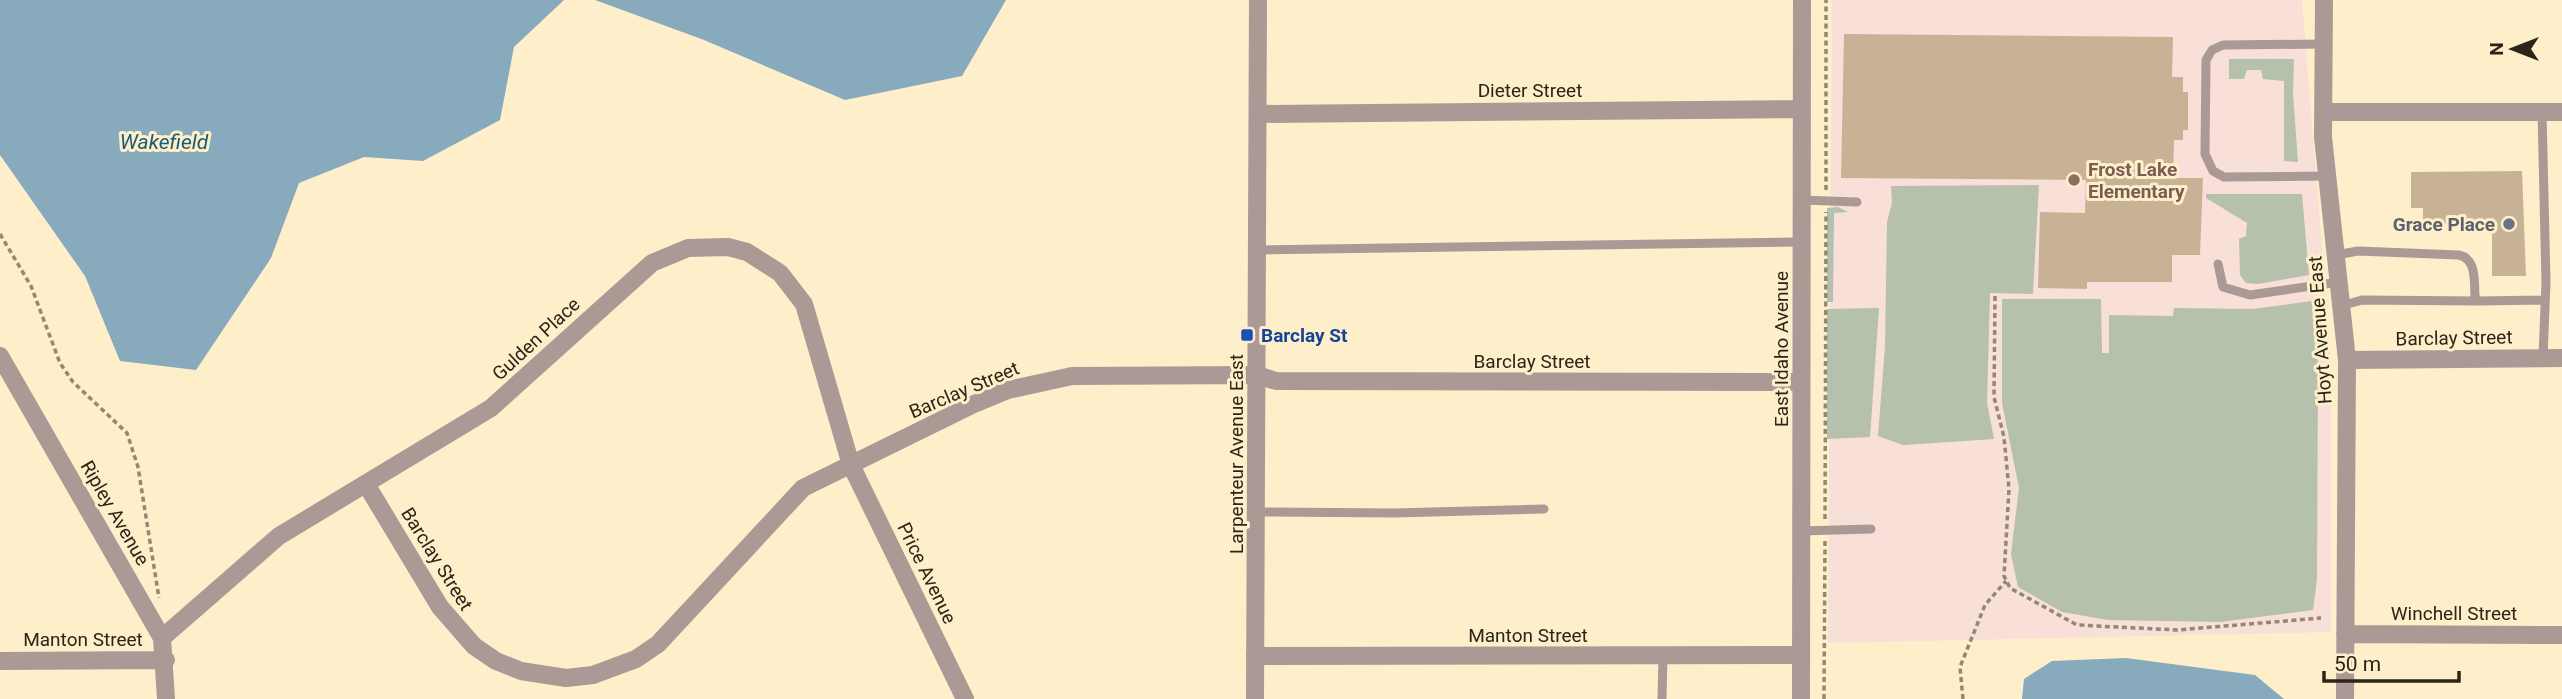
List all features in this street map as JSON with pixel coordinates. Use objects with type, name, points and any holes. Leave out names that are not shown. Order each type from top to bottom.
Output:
[{"type":"street","name":"Larpenteur Avenue East","points":[[1255,699],[1258,0]]},
{"type":"street","name":"East Idaho Avenue","points":[[1801,699],[1802,0]]},
{"type":"street","name":"Hoyt Avenue East","points":[[2324,0],[2324,112],[2328,176],[2347,360],[2345,699]]},
{"type":"street","name":"Dieter Street","points":[[1258,114],[1802,109]]},
{"type":"street","points":[[2324,112],[2562,112]]},
{"type":"street","name":"Gulden Place","points":[[162,638],[279,536],[491,408],[652,263],[669,253],[708,246],[747,252],[780,273],[794,287],[811,323],[851,465]]},
{"type":"street","name":"Ripley Avenue","points":[[0,356],[162,638],[166,660],[166,699]]},
{"type":"street","name":"Barclay Street","points":[[2347,360],[2562,358]]},
{"type":"street","name":"Barclay Street","points":[[366,484],[440,607],[460,633],[496,661],[530,673],[566,678],[593,675],[618,668],[658,644],[803,488],[975,404],[1039,381],[1105,374],[1257,375],[1276,382],[1801,382]]},
{"type":"street","name":"Price Avenue","points":[[851,465],[965,699]]},
{"type":"street","name":"Winchell Street","points":[[2345,634],[2562,635]]},
{"type":"street","name":"Manton Street","points":[[1255,656],[1801,655]]},
{"type":"street","name":"Manton Street","points":[[0,661],[166,660]]},
{"type":"lane","points":[[2324,44],[2223,45],[2212,50],[2206,60],[2205,154],[2213,172],[2224,177],[2328,176]]},
{"type":"lane","points":[[2542,112],[2546,282],[2543,300],[2543,358]]},
{"type":"lane","points":[[1802,200],[1857,202]]},
{"type":"lane","points":[[1258,250],[1802,242]]},
{"type":"lane","points":[[2336,255],[2358,251],[2395,251],[2466,257],[2473,272],[2475,297],[2479,301]]},
{"type":"lane","points":[[2218,264],[2223,288],[2250,295],[2339,282]]},
{"type":"lane","points":[[2341,306],[2362,300],[2543,300]]},
{"type":"lane","points":[[1257,512],[1395,513],[1544,509]]},
{"type":"lane","points":[[1801,531],[1871,529]]},
{"type":"lane","points":[[1662,699],[1663,655]]},
{"type":"path","points":[[1824,699],[1826,0]]},
{"type":"path","points":[[0,234],[31,286],[60,363],[73,382],[127,433],[138,467],[160,599]]},
{"type":"path","points":[[1995,296],[1994,397],[2004,437],[2009,489],[2006,580],[2010,588],[2077,625],[2177,630],[2321,618]]},
{"type":"path","points":[[1963,699],[1960,667],[1984,605],[2006,580]]},
{"type":"shaded area","name":"Frost Lake Elementary","points":[[1832,0],[2302,0],[2331,360],[2331,632],[1828,643]]},
{"type":"green space","points":[[2229,59],[2294,59],[2293,93],[2298,162],[2284,161],[2284,81],[2263,79],[2261,70],[2247,70],[2244,79],[2229,79]]},
{"type":"green space","points":[[2039,185],[2033,294],[1990,293],[1987,403],[1994,439],[1903,445],[1878,436],[1885,347],[1887,222],[1892,203],[1891,186]]},
{"type":"green space","points":[[2206,194],[2302,194],[2309,275],[2258,284],[2246,283],[2240,275],[2239,239],[2246,236],[2247,223],[2206,198]]},
{"type":"green space","points":[[1838,207],[1848,212],[1834,213],[1833,302],[1827,302],[1827,208]]},
{"type":"green space","points":[[2002,299],[2101,299],[2102,353],[2109,353],[2109,315],[2173,316],[2174,308],[2253,309],[2312,301],[2318,365],[2317,579],[2313,610],[2220,622],[2108,620],[2062,612],[2018,587],[2011,554],[2019,488],[2002,403]]},
{"type":"green space","points":[[1879,308],[1870,437],[1827,439],[1827,309]]},
{"type":"water","name":"Wakefield","points":[[0,0],[564,0],[514,47],[500,120],[423,161],[364,157],[299,183],[271,258],[196,370],[120,361],[85,276],[0,155]]},
{"type":"water","points":[[595,0],[1006,0],[962,76],[845,100],[704,40]]},
{"type":"water","points":[[2126,658],[2255,675],[2284,699],[2022,699],[2024,679],[2052,661]]},
{"type":"building","name":"Frost Lake Elementary","points":[[1844,34],[2173,37],[2172,77],[2183,77],[2183,92],[2188,92],[2188,130],[2183,130],[2183,140],[2174,140],[2173,178],[2203,178],[2200,255],[2172,255],[2172,282],[2087,282],[2087,289],[2038,288],[2040,212],[2085,213],[2086,180],[1841,178]]},
{"type":"building","name":"Grace Place","points":[[2522,171],[2526,276],[2492,276],[2492,224],[2423,224],[2423,208],[2411,208],[2411,172]]},
{"type":"place","name":"Frost Lake Elementary","points":[[2074,180]]},
{"type":"place","name":"Grace Place","points":[[2509,224]]},
{"type":"place","name":"Barclay St","points":[[1247,335]]}]
